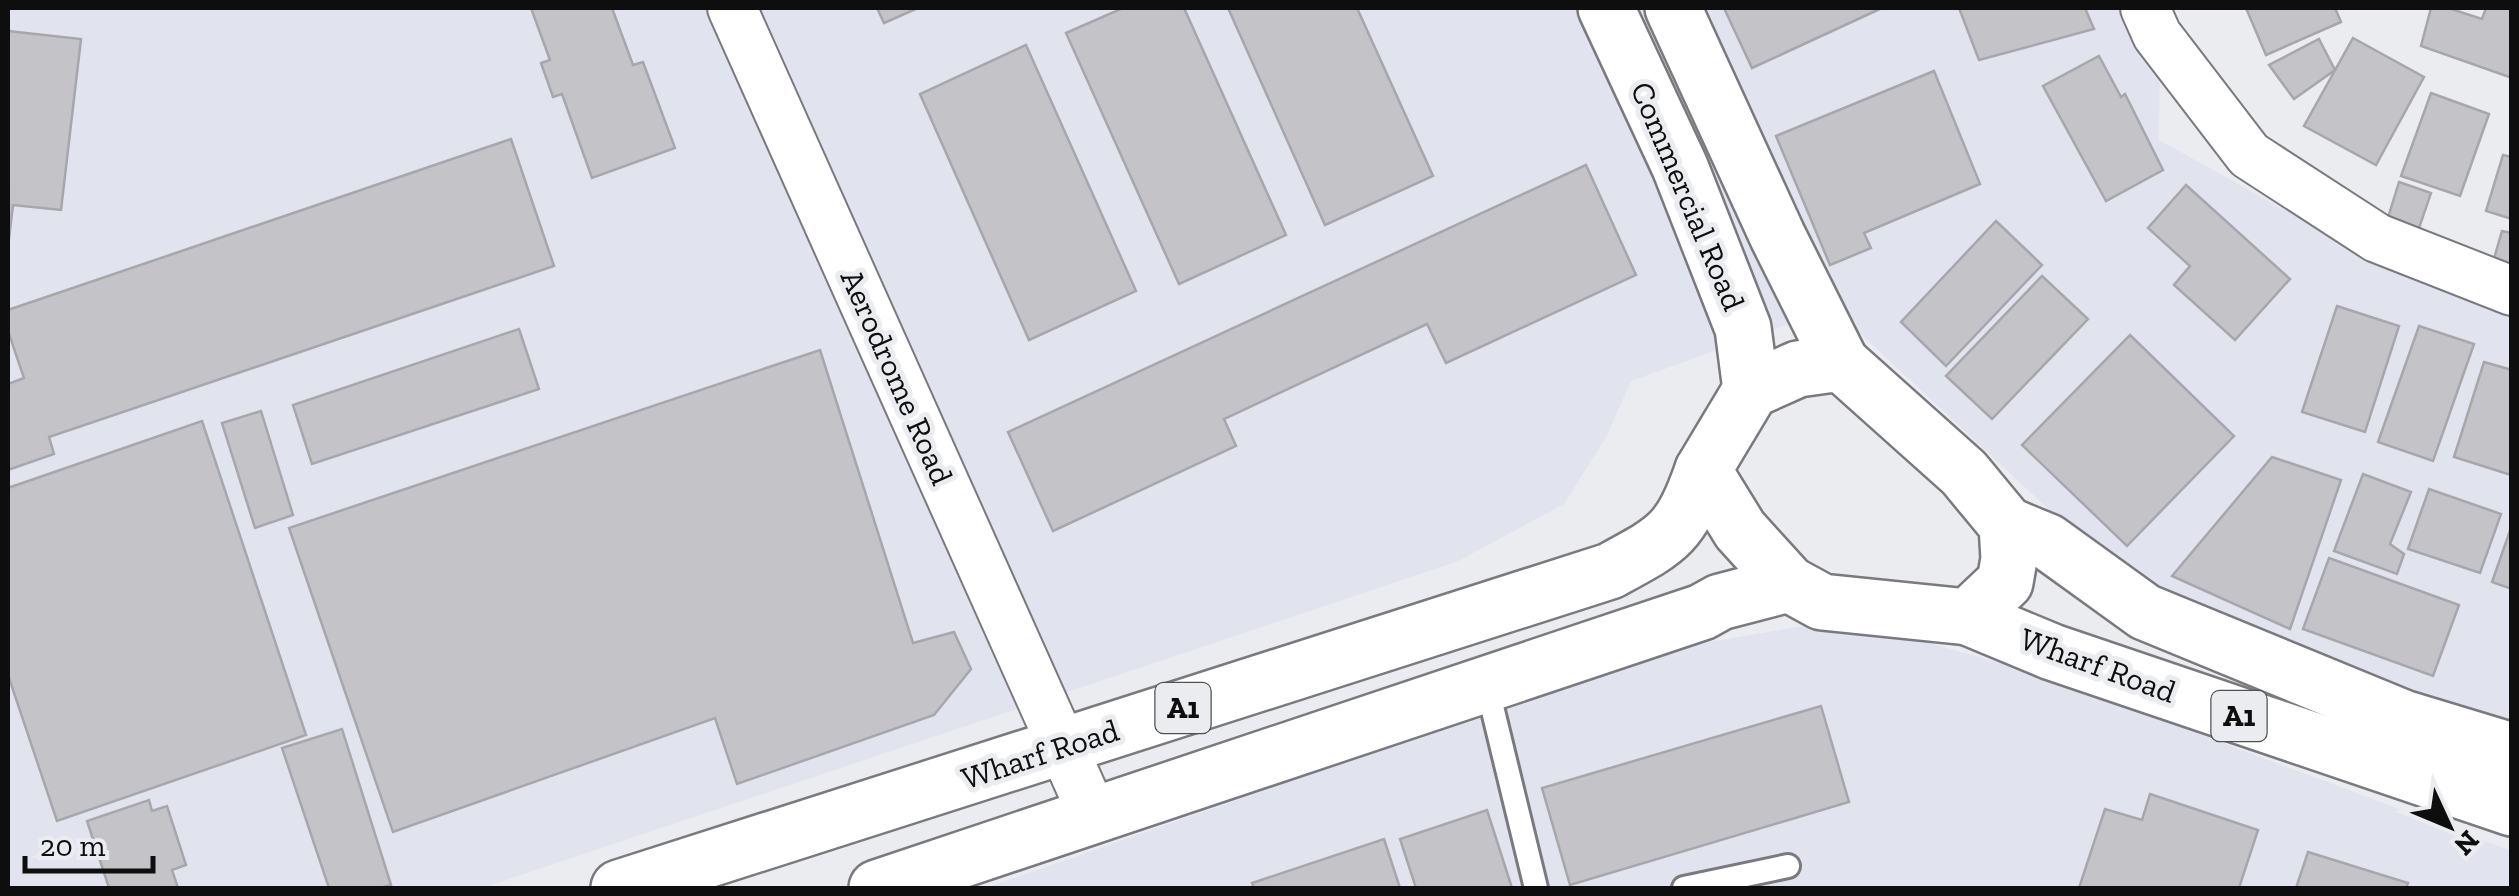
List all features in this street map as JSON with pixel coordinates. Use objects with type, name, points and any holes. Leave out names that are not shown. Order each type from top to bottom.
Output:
[{"type":"main road","name":"Commercial Road","points":[[1606,8],[1680,167],[1743,328],[1751,390]]},
{"type":"main road","name":"Commercial Road","points":[[1674,8],[1785,252],[1841,364]]},
{"type":"main road","points":[[1841,364],[1964,473],[2008,525],[2005,582],[1968,617],[1822,602],[1790,584],[1740,530],[1703,470],[1751,390],[1798,369],[1841,364]]},
{"type":"main road","name":"Wharf Road","points":[[618,888],[1610,571],[1660,544],[1688,513],[1703,470]]},
{"type":"main road","name":"Wharf Road","points":[[2008,525],[2048,542],[2145,612],[2403,718],[2512,751]]},
{"type":"main road","name":"A1","points":[[877,888],[1487,686],[1702,612],[1720,602],[1790,584]]},
{"type":"main road","name":"Wharf Road","points":[[1968,617],[2052,652],[2512,808]]},
{"type":"street","name":"Aerodrome Road","points":[[732,8],[1094,817]]},
{"type":"street","points":[[2146,8],[2157,35],[2249,155],[2377,238],[2512,291]]},
{"type":"lane","points":[[1487,686],[1536,888]]},
{"type":"lane","points":[[1684,888],[1788,866]]},
{"type":"shaded area","points":[[8,8],[2150,8],[2160,40],[2159,140],[2321,230],[2511,318],[2511,723],[2151,605],[1833,308],[1631,381],[1606,437],[1564,504],[1456,562],[482,888],[8,888]]},
{"type":"shaded area","points":[[1844,619],[2036,673],[2512,851],[2511,888],[985,888],[1669,649]]},
{"type":"building","points":[[531,8],[612,8],[633,65],[643,62],[675,148],[592,178],[562,94],[553,97],[541,63],[550,60]]},
{"type":"building","points":[[877,8],[918,8],[884,23]]},
{"type":"building","points":[[1123,8],[1184,8],[1286,235],[1179,284],[1066,33]]},
{"type":"building","points":[[1228,8],[1357,8],[1433,176],[1325,225]]},
{"type":"building","points":[[1724,8],[1882,8],[1752,68]]},
{"type":"building","points":[[1959,8],[2085,8],[2094,29],[1979,60]]},
{"type":"building","points":[[2246,8],[2335,8],[2341,22],[2266,55]]},
{"type":"building","points":[[2431,8],[2448,8],[2482,19],[2486,8],[2512,8],[2512,78],[2421,46]]},
{"type":"building","points":[[8,31],[81,39],[61,210],[13,205],[9,239]]},
{"type":"building","points":[[2353,38],[2424,77],[2376,165],[2304,126]]},
{"type":"building","points":[[2319,39],[2335,70],[2294,99],[2269,65]]},
{"type":"building","points":[[1026,45],[1136,291],[1029,340],[920,94]]},
{"type":"building","points":[[2099,56],[2121,97],[2125,94],[2163,170],[2106,201],[2043,86]]},
{"type":"building","points":[[1934,71],[1980,184],[1864,233],[1871,248],[1830,265],[1776,136]]},
{"type":"building","points":[[2431,93],[2489,114],[2460,196],[2401,176]]},
{"type":"building","points":[[511,139],[554,266],[49,437],[54,454],[8,470],[8,384],[24,378],[8,331],[8,310]]},
{"type":"building","points":[[2503,155],[2512,157],[2512,219],[2486,211]]},
{"type":"building","points":[[1586,165],[1636,275],[1446,363],[1427,324],[1224,419],[1236,446],[1053,531],[1008,432]]},
{"type":"building","points":[[2399,182],[2431,193],[2418,231],[2387,221]]},
{"type":"building","points":[[2186,185],[2290,279],[2235,340],[2174,285],[2190,266],[2148,228]]},
{"type":"building","points":[[1996,221],[2042,265],[1946,366],[1901,322]]},
{"type":"building","points":[[2502,231],[2512,233],[2512,267],[2493,262]]},
{"type":"building","points":[[2042,276],[2088,319],[1992,419],[1946,376]]},
{"type":"building","points":[[2337,306],[2399,326],[2365,432],[2302,412]]},
{"type":"building","points":[[2419,326],[2474,344],[2433,461],[2378,442]]},
{"type":"building","points":[[519,329],[539,389],[312,464],[293,405]]},
{"type":"building","points":[[2130,335],[2234,436],[2127,546],[2022,445]]},
{"type":"building","points":[[820,350],[913,643],[954,632],[971,669],[934,715],[737,784],[715,718],[393,832],[289,528]]},
{"type":"building","points":[[2484,362],[2512,370],[2511,475],[2454,457]]},
{"type":"building","points":[[261,411],[293,515],[255,528],[222,423]]},
{"type":"building","points":[[202,421],[306,735],[57,821],[8,675],[8,488]]},
{"type":"building","points":[[2272,457],[2341,480],[2290,629],[2172,576]]},
{"type":"building","points":[[2363,474],[2411,492],[2390,544],[2404,554],[2397,574],[2334,551]]},
{"type":"building","points":[[2429,489],[2501,514],[2480,573],[2408,549]]},
{"type":"building","points":[[2512,525],[2512,589],[2492,582]]},
{"type":"building","points":[[2329,558],[2459,605],[2433,676],[2303,629]]},
{"type":"building","points":[[1821,706],[1849,802],[1570,885],[1542,788]]},
{"type":"building","points":[[342,729],[391,885],[329,888],[282,748]]},
{"type":"building","points":[[2150,794],[2258,830],[2239,888],[2079,888],[2105,809],[2142,820]]},
{"type":"building","points":[[149,800],[152,811],[167,806],[186,865],[172,870],[178,888],[109,888],[87,821]]},
{"type":"building","points":[[1487,810],[1512,888],[1416,888],[1400,839]]},
{"type":"building","points":[[1384,839],[1400,888],[1254,888],[1252,883]]},
{"type":"building","points":[[2308,852],[2408,883],[2406,888],[2296,888]]}]
